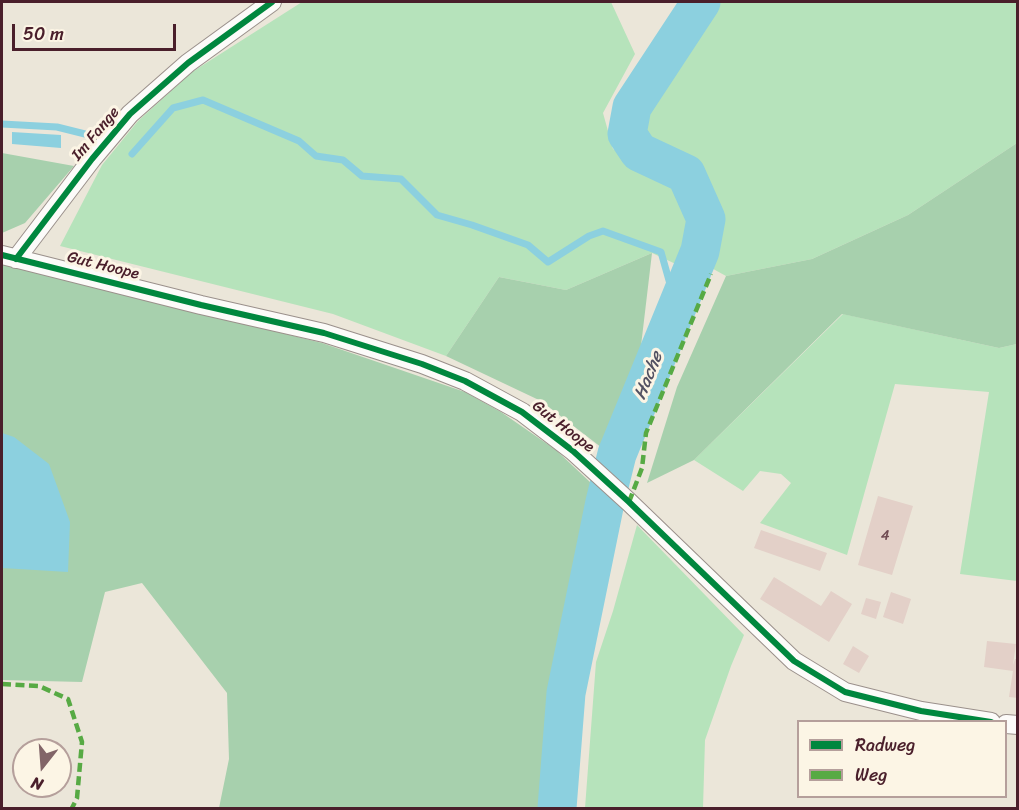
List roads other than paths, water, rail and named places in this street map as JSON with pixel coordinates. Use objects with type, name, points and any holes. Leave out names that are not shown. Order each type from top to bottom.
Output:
[{"type":"street","name":"Im Fange","points":[[9,257],[130,114],[188,63],[272,2]]},
{"type":"street","name":"Gut Hoope","points":[[9,257],[324,333],[422,364],[465,381],[522,412],[573,451],[794,661],[845,692],[921,711],[978,720]]},
{"type":"water","points":[[12,132],[61,135],[61,148],[12,144]]},
{"type":"water","points":[[2,433],[14,437],[49,464],[70,522],[68,572],[2,568]]},
{"type":"waterway","name":"Hache","points":[[557,808],[566,693],[617,454],[700,251],[706,219],[686,174],[639,152],[627,134],[632,107],[701,2]]},
{"type":"waterway","points":[[132,154],[173,108],[203,100],[299,141],[316,156],[343,160],[362,176],[401,179],[437,215],[528,245],[548,262],[589,236],[603,231],[661,252],[672,291],[681,298]]},
{"type":"waterway","points":[[2,124],[57,127],[85,134]]}]
